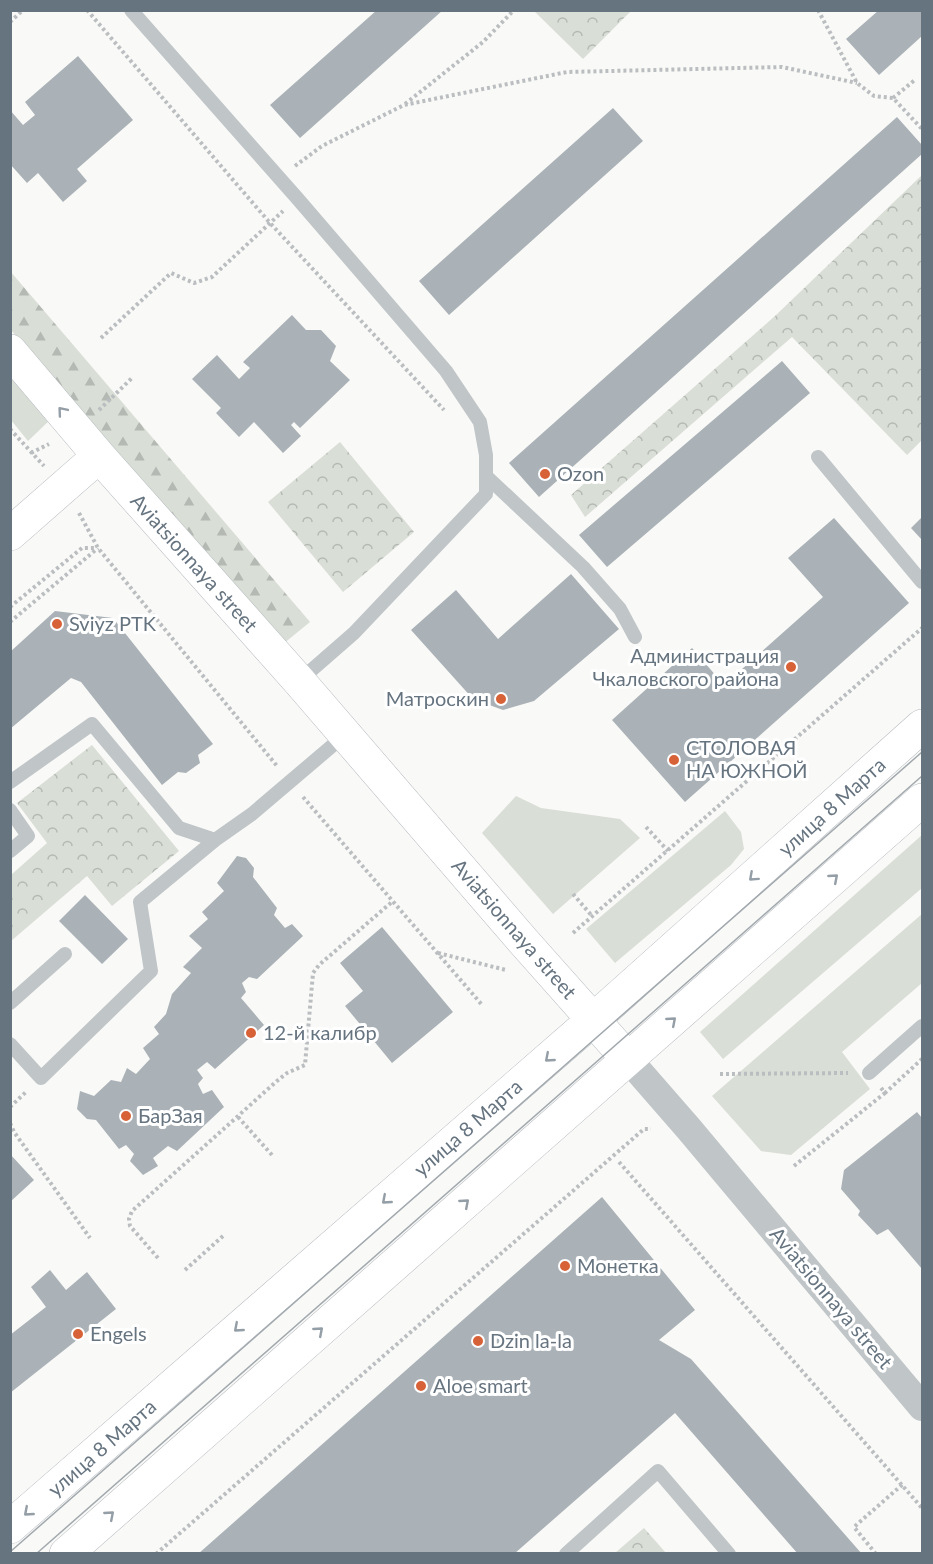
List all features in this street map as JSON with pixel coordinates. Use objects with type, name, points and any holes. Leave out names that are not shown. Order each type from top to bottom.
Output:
[{"type":"main road","points":[[10,351],[99,456],[10,534]]},
{"type":"main road","name":"Aviatsionnaya street","points":[[99,456],[300,681],[628,1059]]},
{"type":"main road","name":"улица 8 Марта","points":[[10,1527],[593,1020],[922,726]]},
{"type":"main road","points":[[66,1554],[922,800]]},
{"type":"street","name":"Aviatsionnaya street","points":[[628,1059],[922,1407]]},
{"type":"lane","points":[[131,10],[297,198],[446,372],[480,422],[486,455],[486,494],[354,633],[300,681]]},
{"type":"lane","points":[[818,457],[922,582]]},
{"type":"lane","points":[[486,476],[583,567],[620,609],[634,637]]},
{"type":"lane","points":[[10,782],[92,724],[179,828],[215,840]]},
{"type":"lane","points":[[10,1044],[40,1078],[151,971],[140,902],[215,840],[252,814],[346,734]]},
{"type":"lane","points":[[10,810],[28,836],[10,851]]},
{"type":"lane","points":[[10,1003],[65,954]]},
{"type":"lane","points":[[869,1073],[922,1026]]},
{"type":"lane","points":[[566,1554],[658,1471],[729,1554]]},
{"type":"path","points":[[10,22],[23,10]]},
{"type":"path","points":[[87,10],[270,223],[448,414]]},
{"type":"path","points":[[279,178],[322,146],[404,105],[483,42],[514,10]]},
{"type":"path","points":[[818,10],[857,84]]},
{"type":"path","points":[[404,105],[567,72],[783,67],[857,84],[874,96],[893,98],[922,129]]},
{"type":"path","points":[[893,98],[916,79]]},
{"type":"path","points":[[101,338],[171,273],[194,283],[212,277],[297,198]]},
{"type":"path","points":[[10,429],[64,487],[98,548],[290,782],[483,1006]]},
{"type":"path","points":[[10,608],[82,548],[98,548]]},
{"type":"path","points":[[10,622],[98,548]]},
{"type":"path","points":[[573,933],[922,627]]},
{"type":"path","points":[[645,827],[668,851]]},
{"type":"path","points":[[573,894],[592,916]]},
{"type":"path","points":[[158,1258],[130,1226],[129,1219],[132,1211],[287,1073],[305,1065],[314,974],[319,965],[393,901]]},
{"type":"path","points":[[437,952],[510,971]]},
{"type":"path","points":[[794,1166],[885,1093],[922,1059]]},
{"type":"path","points":[[720,1074],[869,1073],[885,1093]]},
{"type":"path","points":[[238,1117],[272,1155]]},
{"type":"path","points":[[10,1123],[14,1132],[90,1238]]},
{"type":"path","points":[[156,1554],[644,1129],[656,1130]]},
{"type":"path","points":[[619,1162],[922,1508]]},
{"type":"path","points":[[185,1270],[223,1236]]},
{"type":"path","points":[[876,1554],[854,1527],[903,1484]]},
{"type":"green space","points":[[534,11],[631,11],[583,59]]},
{"type":"green space","points":[[922,175],[922,440],[907,455],[792,337],[585,517],[571,495],[775,316]]},
{"type":"green space","points":[[10,271],[310,622],[283,644],[11,330]]},
{"type":"green space","points":[[19,379],[53,417],[28,441],[11,420],[10,380]]},
{"type":"green space","points":[[340,442],[414,532],[343,592],[268,502]]},
{"type":"green space","points":[[92,745],[179,851],[112,906],[87,876],[11,941],[11,875],[47,843],[17,803]]},
{"type":"green space","points":[[516,796],[541,808],[620,819],[640,838],[553,914],[482,833]]},
{"type":"green space","points":[[725,811],[741,832],[744,849],[731,865],[615,963],[586,929]]},
{"type":"green space","points":[[922,835],[922,888],[723,1059],[700,1032]]},
{"type":"green space","points":[[922,914],[922,983],[842,1052],[870,1089],[791,1155],[761,1151],[712,1096]]},
{"type":"green space","points":[[644,1528],[666,1553],[615,1553]]},
{"type":"building","points":[[377,10],[443,10],[300,138],[270,105]]},
{"type":"building","points":[[879,10],[922,10],[922,36],[879,75],[846,39]]},
{"type":"building","points":[[78,56],[133,120],[77,169],[87,181],[63,202],[38,173],[27,183],[10,164],[10,110],[23,125],[35,115],[25,102]]},
{"type":"building","points":[[613,108],[643,141],[449,315],[419,281]]},
{"type":"building","points":[[897,117],[922,145],[922,154],[539,497],[509,463]]},
{"type":"building","points":[[292,315],[306,330],[321,330],[336,346],[330,361],[350,380],[300,428],[294,422],[291,425],[301,436],[283,453],[254,422],[239,437],[216,413],[221,408],[192,379],[217,355],[239,379],[250,368],[243,362]]},
{"type":"building","points":[[782,361],[810,393],[607,567],[579,535]]},
{"type":"building","points":[[922,517],[922,540],[911,528]]},
{"type":"building","name":"Администрация Чкаловского района","points":[[834,518],[909,603],[685,802],[612,720],[692,648],[724,685],[823,597],[788,558]]},
{"type":"building","points":[[571,574],[619,629],[534,701],[503,710],[473,699],[411,630],[456,590],[498,639]]},
{"type":"building","points":[[55,611],[113,618],[213,744],[198,755],[200,763],[186,773],[178,772],[162,785],[81,682],[71,678],[10,729],[10,652]]},
{"type":"building","points":[[237,856],[246,858],[254,868],[253,877],[277,908],[274,915],[285,928],[292,924],[303,936],[257,979],[249,977],[242,983],[246,992],[241,998],[264,1025],[215,1069],[207,1062],[197,1070],[203,1078],[198,1084],[203,1094],[212,1090],[224,1107],[177,1151],[168,1146],[153,1158],[158,1166],[143,1175],[130,1161],[134,1154],[126,1145],[119,1149],[96,1120],[87,1119],[77,1109],[80,1091],[94,1096],[111,1080],[121,1082],[127,1068],[136,1074],[150,1059],[143,1048],[159,1034],[154,1027],[166,1014],[172,994],[191,973],[183,967],[202,948],[189,936],[208,919],[202,912],[224,891],[217,883]]},
{"type":"building","points":[[85,895],[128,939],[102,964],[59,921]]},
{"type":"building","points":[[382,927],[453,1012],[392,1063],[345,1006],[363,991],[340,963]]},
{"type":"building","points":[[917,1112],[922,1118],[922,1269],[888,1229],[877,1235],[858,1215],[860,1211],[841,1189],[844,1170]]},
{"type":"building","points":[[10,1154],[34,1180],[10,1202]]},
{"type":"building","points":[[602,1197],[695,1310],[659,1340],[691,1359],[862,1554],[798,1554],[675,1413],[514,1554],[198,1554]]},
{"type":"building","points":[[50,1270],[66,1290],[87,1272],[116,1309],[10,1393],[10,1335],[46,1307],[31,1287]]},
{"type":"tram line","points":[[10,1552],[922,752]]},
{"type":"tram line","points":[[36,1554],[922,776]]},
{"type":"place","name":"Ozon","points":[[545,474]]},
{"type":"place","name":"Sviyz PTK","points":[[57,624]]},
{"type":"place","name":"Администрация Чкаловского района","points":[[791,667]]},
{"type":"place","name":"Матроскин","points":[[501,699]]},
{"type":"place","name":"СТОЛОВАЯ НА ЮЖНОЙ","points":[[674,760]]},
{"type":"place","name":"12-й калибр","points":[[251,1033]]},
{"type":"place","name":"БарЗая","points":[[126,1116]]},
{"type":"place","name":"Монетка","points":[[565,1266]]},
{"type":"place","name":"Engels","points":[[78,1334]]},
{"type":"place","name":"Dzin la-la","points":[[478,1341]]},
{"type":"place","name":"Aloe smart","points":[[421,1386]]}]
